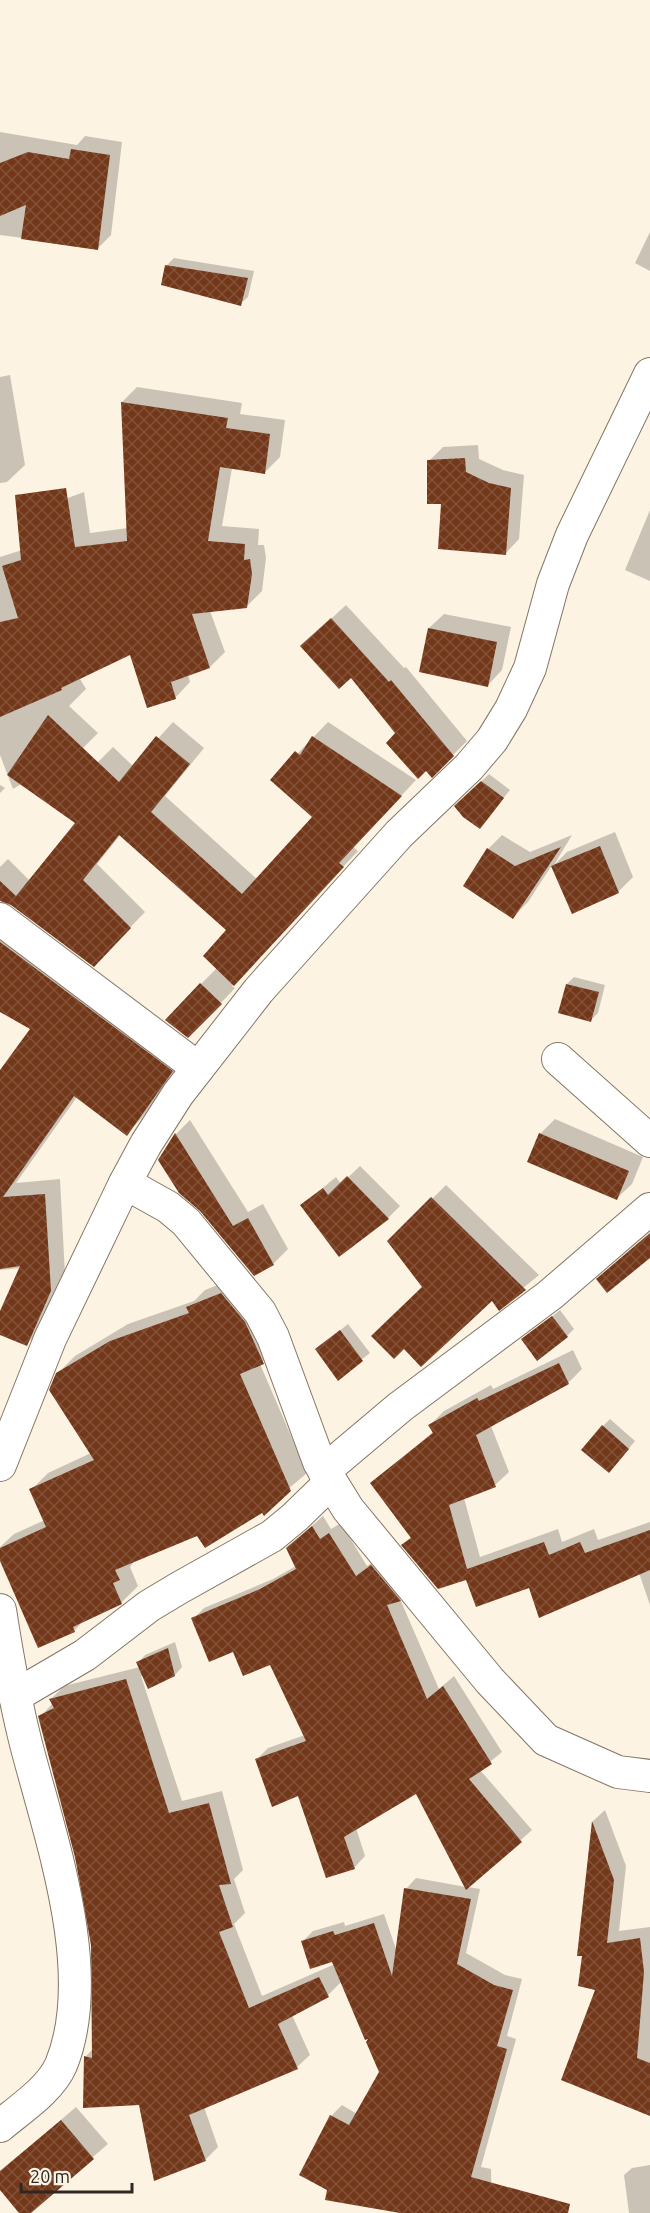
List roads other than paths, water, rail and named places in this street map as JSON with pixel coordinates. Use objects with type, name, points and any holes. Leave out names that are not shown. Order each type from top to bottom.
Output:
[{"type":"street","points":[[0,1465],[50,1339],[146,1144],[198,1068],[259,990],[399,834],[446,790],[492,740],[512,709],[531,668],[554,584],[572,535],[650,374]]},
{"type":"street","points":[[0,919],[198,1068]]},
{"type":"street","points":[[558,1059],[650,1141]]},
{"type":"street","points":[[125,1183],[168,1207],[186,1222],[260,1311],[273,1337],[308,1436],[327,1477],[348,1509],[490,1681],[546,1740],[618,1772],[650,1776]]},
{"type":"street","points":[[15,1696],[85,1655],[169,1594],[272,1536],[295,1517],[327,1477],[400,1407],[550,1295],[650,1209]]},
{"type":"street","points":[[0,1610],[15,1696],[63,1888],[71,1940],[74,1999],[69,2040],[60,2067],[52,2081],[0,2126]]}]
